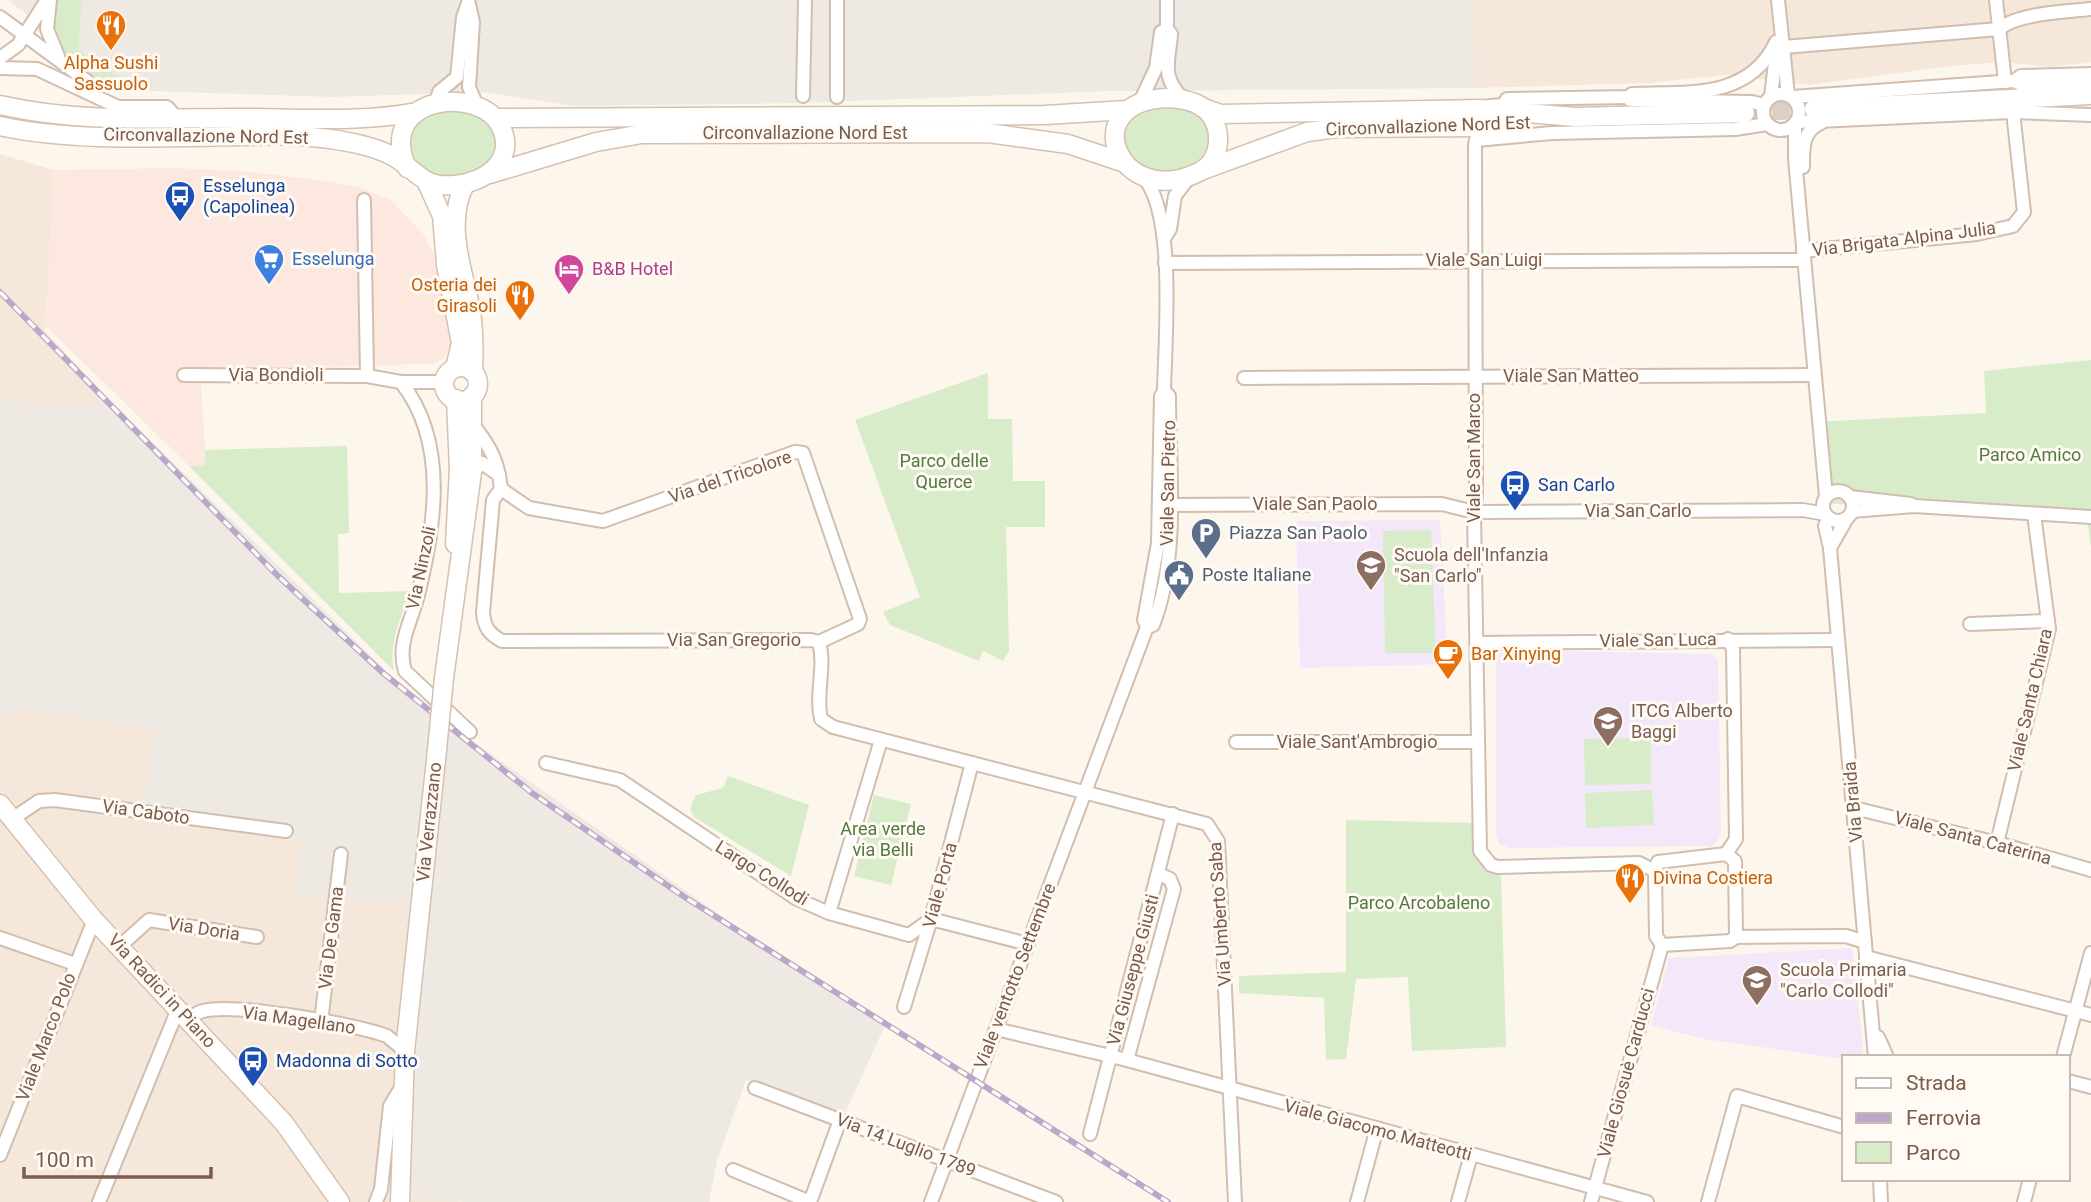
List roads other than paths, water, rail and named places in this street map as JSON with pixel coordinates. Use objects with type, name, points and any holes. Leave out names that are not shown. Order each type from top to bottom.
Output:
[{"type":"main road","points":[[1153,98],[1184,100],[1203,108],[1215,122],[1219,143],[1215,155],[1197,173],[1179,180],[1144,178],[1122,162],[1115,147],[1114,132],[1134,106],[1153,98]]},
{"type":"main road","points":[[1820,115],[2087,101]]},
{"type":"main road","name":"Circonvallazione Nord Est","points":[[0,106],[43,115],[315,118],[396,116],[436,104],[461,103],[477,106],[495,118],[1045,115],[1134,106]]},
{"type":"main road","name":"Circonvallazione Nord Est","points":[[1203,108],[1221,114],[1479,126]]},
{"type":"main road","points":[[407,168],[400,147],[402,131],[407,119],[417,111]]},
{"type":"main road","name":"Circonvallazione Nord Est","points":[[1197,173],[1307,132],[1337,128],[1479,126],[1565,121],[1575,117],[1745,113]]},
{"type":"main road","points":[[490,174],[502,159],[505,149],[505,139],[495,118]]},
{"type":"main road","name":"Circonvallazione Nord Est","points":[[0,126],[68,135],[312,136],[394,157],[427,183],[465,184],[596,142],[642,134],[988,133],[1068,144],[1122,162]]},
{"type":"main road","name":"Via Verrazzano","points":[[427,183],[442,216],[446,265],[460,335],[458,374]]},
{"type":"main road","name":"Via Verrazzano","points":[[464,398],[448,394],[473,333],[456,230],[460,194],[465,184]]},
{"type":"main road","name":"Via Verrazzano","points":[[458,374],[478,384],[464,398],[454,545],[458,558]]},
{"type":"main road","name":"Via Verrazzano","points":[[400,1202],[405,1051],[444,678],[458,558],[464,547],[472,472],[474,426],[464,398]]},
{"type":"main road","name":"Via Radici in Piano","points":[[0,804],[94,920],[284,1123],[321,1180],[340,1202]]},
{"type":"main road","name":"Via Verrazzano","points":[[391,1202],[396,1108],[402,1086]]},
{"type":"main road","name":"Via Radici in Piano","points":[[321,1180],[329,1202]]},
{"type":"street","points":[[0,58],[19,45],[48,0]]},
{"type":"street","points":[[48,0],[47,29],[51,44],[63,66]]},
{"type":"street","points":[[803,96],[806,0]]},
{"type":"street","points":[[837,0],[837,97]]},
{"type":"street","points":[[1167,0],[1167,29],[1171,34],[1167,63],[1169,84],[1184,100]]},
{"type":"street","name":"Via Braida","points":[[1778,0],[1780,45],[1790,96],[1799,108],[1795,159],[1822,458],[1832,503],[1825,526],[1830,548],[1875,1055]]},
{"type":"street","points":[[1996,0],[2009,82]]},
{"type":"street","points":[[436,104],[439,92],[457,77],[467,3]]},
{"type":"street","points":[[467,3],[473,22],[469,87],[477,106]]},
{"type":"street","points":[[2087,101],[2014,112],[1820,115],[1780,130],[1767,124],[1671,132],[1552,133],[1544,130],[1489,130],[1479,126],[1507,99],[1628,97],[1632,94],[1716,91],[1758,70],[1780,45],[1999,29],[2006,23],[2049,13],[2091,9]]},
{"type":"street","points":[[0,16],[26,33],[63,66],[87,81],[97,97]]},
{"type":"street","points":[[1134,106],[1156,68],[1161,32],[1167,29]]},
{"type":"street","name":"Via Braida","points":[[1767,124],[1763,114],[1780,45]]},
{"type":"street","name":"Circonvallazione Nord Est","points":[[0,68],[37,69],[118,107],[167,107],[177,118]]},
{"type":"street","points":[[2009,82],[2021,76],[2091,74]]},
{"type":"street","points":[[1628,97],[1631,102],[1752,102],[1790,96],[2009,82],[2087,101]]},
{"type":"street","name":"Via Brigata Alpina Julia","points":[[1803,255],[1977,234],[2013,226],[2024,212],[2014,112]]},
{"type":"street","name":"Via Braida","points":[[1797,179],[1803,170],[1807,135],[1820,115]]},
{"type":"street","name":"Viale San Marco","points":[[1479,126],[1474,260],[1474,512],[1479,832],[1484,858],[1498,867],[1639,863],[1655,871]]},
{"type":"street","name":"Via Braida","points":[[1780,130],[1795,159]]},
{"type":"street","points":[[1165,237],[1170,229],[1175,196],[1197,173]]},
{"type":"street","points":[[1144,178],[1151,186],[1165,237]]},
{"type":"street","points":[[364,200],[367,376]]},
{"type":"street","name":"Viale San Pietro","points":[[1164,509],[1158,464],[1158,416],[1164,391],[1165,237]]},
{"type":"street","name":"Viale San Luigi","points":[[1165,262],[1803,255]]},
{"type":"street","name":"Via Bondioli","points":[[184,375],[367,376],[401,382],[458,374]]},
{"type":"street","name":"Viale San Matteo","points":[[1244,378],[1814,375]]},
{"type":"street","name":"Via Ninzoli","points":[[401,382],[425,422],[433,482],[429,541],[416,602],[402,645],[401,660],[405,671],[470,732]]},
{"type":"street","name":"Viale San Pietro","points":[[1086,792],[1147,626],[1144,620],[1156,567],[1164,509],[1169,396],[1164,391]]},
{"type":"street","points":[[474,426],[491,446],[499,464],[501,489]]},
{"type":"street","name":"Via del Tricolore","points":[[501,489],[529,508],[603,521],[795,452],[803,453],[860,619],[858,624],[819,642]]},
{"type":"street","points":[[472,472],[478,466],[487,464],[499,475]]},
{"type":"street","name":"Via San Gregorio","points":[[501,489],[493,500],[482,612],[483,624],[491,635],[502,641],[819,642],[822,651],[818,706],[821,719],[833,727],[1086,792]]},
{"type":"street","points":[[1832,503],[1903,501],[1914,506]]},
{"type":"street","points":[[1832,503],[1849,515]]},
{"type":"street","points":[[1832,503],[1834,521],[1849,515],[1914,506],[2091,517]]},
{"type":"street","name":"Via San Carlo","points":[[1474,512],[1803,510],[1832,503]]},
{"type":"street","name":"Viale San Paolo","points":[[1164,509],[1442,504],[1474,512]]},
{"type":"street","name":"Viale Santa Chiara","points":[[1997,843],[2049,629],[2034,514]]},
{"type":"street","points":[[1830,548],[1849,515]]},
{"type":"street","points":[[1970,624],[2048,621]]},
{"type":"street","points":[[1726,854],[1736,839],[1733,649],[1728,639]]},
{"type":"street","name":"Viale San Luca","points":[[1477,643],[1838,640]]},
{"type":"street","points":[[828,913],[881,740]]},
{"type":"street","name":"Viale Sant'Ambrogio","points":[[1236,742],[1478,742]]},
{"type":"street","name":"Largo Collodi","points":[[546,763],[620,780],[797,899],[828,913],[909,935],[931,919]]},
{"type":"street","name":"Viale Porta","points":[[904,1007],[931,919],[972,764]]},
{"type":"street","name":"Via Umberto Saba","points":[[1086,792],[1207,824],[1219,841],[1234,1202]]},
{"type":"street","name":"Viale ventotto Settembre","points":[[931,1202],[1086,792]]},
{"type":"street","name":"Via Caboto","points":[[12,819],[39,800],[55,800],[286,831]]},
{"type":"street","name":"Viale Santa Caterina","points":[[1854,808],[1997,843],[2091,870]]},
{"type":"street","points":[[1159,874],[1173,814]]},
{"type":"street","name":"Via De Gama","points":[[321,1021],[341,854]]},
{"type":"street","points":[[1736,937],[1735,861],[1726,854],[1658,862],[1655,871],[1656,936],[1662,945],[1730,941],[1736,937],[1846,936],[1865,942]]},
{"type":"street","name":"Via Giuseppe Giusti","points":[[1110,1057],[1159,874],[1170,879],[1174,889],[1127,1060]]},
{"type":"street","points":[[931,919],[1028,944]]},
{"type":"street","name":"Viale Marco Polo","points":[[0,1155],[94,920]]},
{"type":"street","name":"Via Doria","points":[[120,946],[149,920],[257,937]]},
{"type":"street","points":[[0,938],[75,964]]},
{"type":"street","name":"Viale Giosuè Carducci","points":[[1593,1196],[1662,945]]},
{"type":"street","points":[[2064,1055],[2091,954]]},
{"type":"street","points":[[1866,957],[2091,1015]]},
{"type":"street","name":"Via Magellano","points":[[184,1014],[218,1010],[321,1021],[387,1036],[405,1051]]},
{"type":"street","points":[[99,1202],[184,1014]]},
{"type":"street","name":"Viale Giacomo Matteotti","points":[[996,1028],[1127,1060],[1377,1128],[1471,1155],[1593,1196],[1647,1202]]},
{"type":"street","points":[[1872,1028],[1886,1055]]},
{"type":"street","points":[[1090,1134],[1110,1057]]},
{"type":"street","points":[[2070,1082],[2091,1087]]},
{"type":"street","name":"Via Verrazzano","points":[[376,1202],[381,1189],[390,1106],[402,1086]]},
{"type":"street","name":"Via 14 Luglio 1789","points":[[755,1088],[1056,1202]]},
{"type":"street","points":[[1708,1202],[1737,1096],[1842,1126]]},
{"type":"street","points":[[733,1170],[810,1202],[840,1120]]},
{"type":"street","points":[[1357,1202],[1377,1128]]},
{"type":"street","points":[[1458,1202],[1471,1155]]},
{"type":"street","points":[[1880,1181],[1881,1202]]},
{"type":"street","points":[[2024,1202],[2029,1181]]},
{"type":"tunnel","points":[[1745,113],[1814,109]]},
{"type":"railway","points":[[0,292],[278,576],[383,673],[532,793],[683,896],[1168,1202]]},
{"type":"place","name":"Alpha Sushi Sassuolo","points":[[111,52]]},
{"type":"place","name":"Esselunga (Capolinea)","points":[[180,223]]},
{"type":"place","name":"Esselunga","points":[[269,286]]},
{"type":"place","name":"B&B Hotel","points":[[569,296]]},
{"type":"place","name":"Osteria dei Girasoli","points":[[520,322]]},
{"type":"place","name":"San Carlo","points":[[1515,512]]},
{"type":"place","name":"Piazza San Paolo","points":[[1206,560]]},
{"type":"place","name":"Scuola dell'Infanzia \"San Carlo\"","points":[[1371,592]]},
{"type":"place","name":"Poste Italiane","points":[[1179,602]]},
{"type":"place","name":"Bar Xinying","points":[[1448,681]]},
{"type":"place","name":"ITCG Alberto Baggi","points":[[1608,748]]},
{"type":"place","name":"Divina Costiera","points":[[1630,905]]},
{"type":"place","name":"Scuola Primaria \"Carlo Collodi\"","points":[[1757,1007]]},
{"type":"place","name":"Madonna di Sotto","points":[[253,1088]]},
{"type":"park label","name":"Parco Amico","points":[[2030,455]]},
{"type":"park label","name":"Parco delle Querce","points":[[944,471]]},
{"type":"park label","name":"Area verde via Belli","points":[[883,839]]},
{"type":"park label","name":"Parco Arcobaleno","points":[[1419,903]]}]
